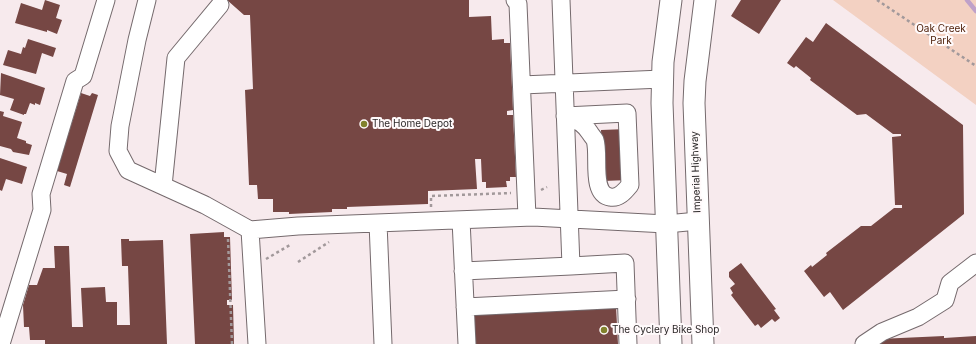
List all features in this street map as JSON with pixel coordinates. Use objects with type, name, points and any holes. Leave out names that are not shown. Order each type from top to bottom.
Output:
[{"type":"main road","points":[[671,0],[667,23],[662,79],[662,136],[671,344]]},
{"type":"main road","name":"Imperial Highway","points":[[703,344],[694,103],[695,81],[705,0]]},
{"type":"lane","points":[[1,344],[42,210],[41,194],[75,81],[84,76],[106,0]]},
{"type":"lane","points":[[147,0],[137,40],[120,126],[118,151],[128,170],[205,205],[250,230],[298,226],[527,217],[666,224],[698,221]]},
{"type":"lane","points":[[515,0],[518,4],[527,217]]},
{"type":"lane","points":[[561,0],[570,266]]},
{"type":"lane","points":[[163,186],[176,58],[220,5]]},
{"type":"lane","points":[[522,85],[662,79]]},
{"type":"lane","points":[[627,113],[630,185],[624,192],[616,197],[609,197],[602,193],[598,184],[595,140],[584,124],[565,116],[627,113]]},
{"type":"lane","points":[[461,220],[466,344]]},
{"type":"lane","points":[[378,223],[383,344]]},
{"type":"lane","points":[[250,230],[256,344]]},
{"type":"lane","points":[[463,271],[625,263],[628,344]]},
{"type":"lane","points":[[864,344],[882,332],[918,317],[945,300],[950,283],[976,263]]},
{"type":"lane","points":[[465,307],[627,299]]},
{"type":"path","points":[[877,0],[976,66]]},
{"type":"path","points":[[228,239],[232,344]]},
{"type":"path","points":[[298,262],[329,242]]},
{"type":"path","points":[[252,267],[290,245]]},
{"type":"green space","name":"Oak Creek Park","points":[[833,0],[976,0],[976,105]]},
{"type":"building","points":[[45,0],[60,5],[56,18],[62,20],[57,34],[47,30],[47,32],[15,23],[21,3],[42,10]]},
{"type":"building","name":"The Home Depot","points":[[227,0],[469,0],[469,17],[491,16],[492,40],[504,39],[504,43],[510,43],[513,110],[507,111],[507,115],[513,115],[516,177],[510,177],[510,181],[506,181],[507,187],[486,188],[486,182],[482,182],[481,159],[475,159],[477,189],[428,191],[428,204],[347,207],[347,209],[332,209],[332,212],[289,214],[289,212],[273,212],[273,199],[258,199],[257,185],[249,185],[245,90],[253,89],[250,15],[244,15]]},
{"type":"building","points":[[741,0],[781,0],[759,34],[731,16]]},
{"type":"building","points":[[826,23],[963,125],[964,214],[843,310],[830,292],[824,297],[804,271],[811,265],[812,267],[827,255],[826,253],[861,226],[871,226],[894,208],[902,208],[902,205],[895,205],[892,137],[901,136],[901,134],[893,134],[866,114],[857,115],[810,80],[811,78],[796,66],[794,68],[787,63],[806,37],[813,42]]},
{"type":"building","points":[[28,39],[56,48],[53,57],[42,53],[36,74],[3,65],[8,50],[21,54]]},
{"type":"building","points":[[1,73],[45,88],[40,105],[30,103],[26,114],[24,115],[10,110],[14,99],[0,95]]},
{"type":"building","points":[[81,93],[90,96],[92,93],[98,95],[70,187],[64,185],[67,174],[57,171]]},
{"type":"building","points":[[0,111],[4,112],[3,116],[22,122],[17,138],[32,145],[29,155],[13,152],[11,149],[0,146]]},
{"type":"building","points":[[627,129],[629,180],[603,181],[601,130]]},
{"type":"building","points":[[0,158],[27,167],[22,184],[6,179],[2,191],[0,190]]},
{"type":"building","points":[[224,232],[224,237],[230,237],[232,300],[227,300],[227,305],[233,305],[234,344],[195,344],[190,234]]},
{"type":"building","points":[[121,239],[129,239],[129,241],[163,240],[167,344],[45,344],[45,340],[30,340],[29,327],[24,327],[23,305],[29,285],[37,285],[43,268],[55,268],[54,246],[69,246],[72,327],[83,327],[81,288],[105,287],[106,302],[117,302],[117,325],[130,325],[128,266],[122,266]]},
{"type":"building","points":[[741,263],[776,309],[774,310],[780,318],[775,322],[772,319],[761,328],[758,324],[755,326],[731,295],[733,293],[730,288],[735,284],[729,277],[729,272]]},
{"type":"building","points":[[616,306],[618,344],[474,344],[473,312]]},
{"type":"building","points":[[944,336],[944,338],[976,336],[976,344],[875,344],[879,339]]},
{"type":"waterway","points":[[967,0],[976,11]]},
{"type":"place","name":"The Home Depot","points":[[364,124]]},
{"type":"place","name":"The Cyclery Bike Shop","points":[[604,330]]}]
